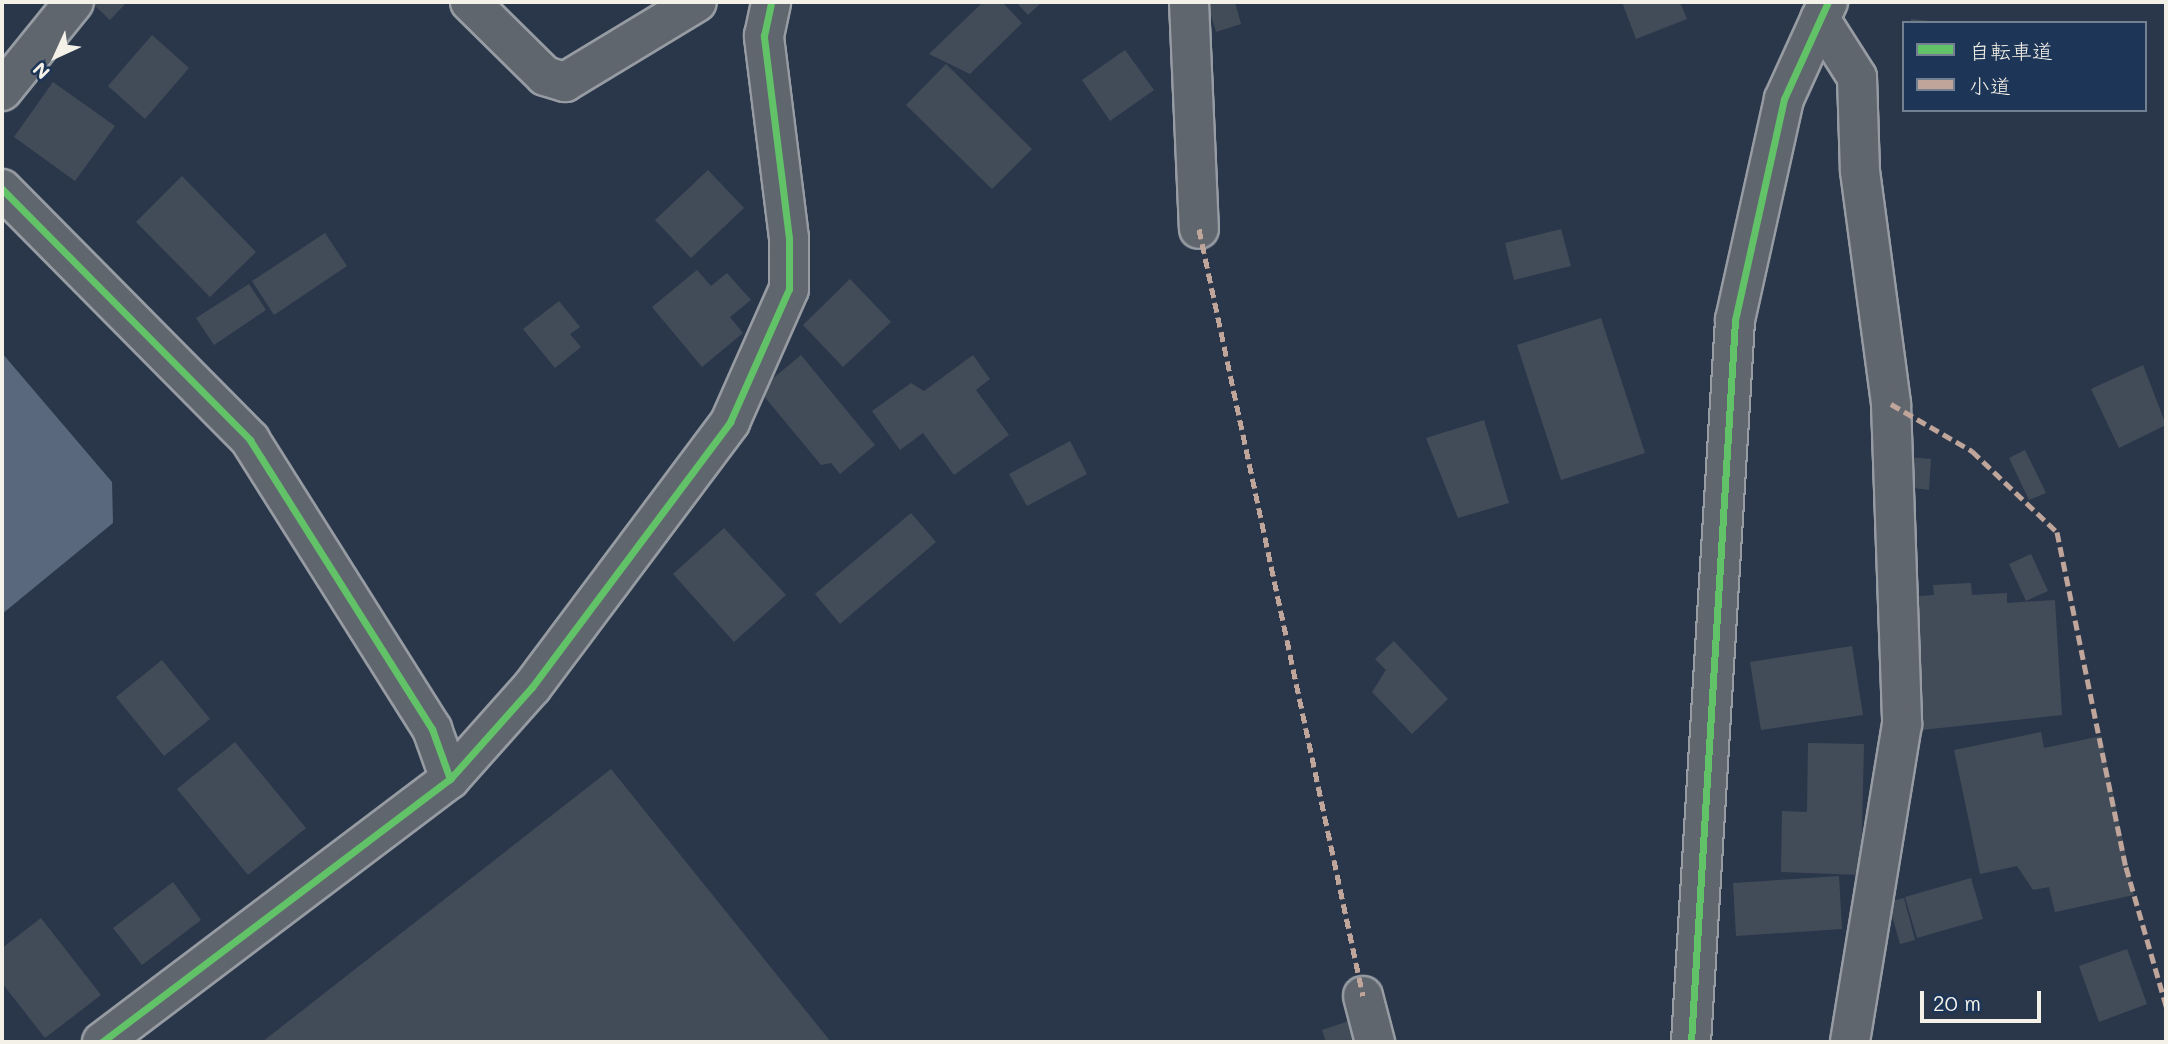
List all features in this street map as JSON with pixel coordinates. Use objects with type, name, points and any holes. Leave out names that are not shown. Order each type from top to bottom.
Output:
[{"type":"street","points":[[2,91],[74,2]]},
{"type":"street","points":[[470,2],[545,76],[565,82],[697,2]]},
{"type":"street","points":[[102,1042],[450,779],[532,687],[730,422],[768,347],[789,289],[789,238],[764,36],[771,2]]},
{"type":"street","points":[[1189,2],[1199,229]]},
{"type":"street","points":[[1691,1042],[1735,320],[1784,99],[1824,11]]},
{"type":"street","points":[[1824,11],[1857,77],[1860,171],[1891,404],[1901,710],[1850,1042]]},
{"type":"street","points":[[2,189],[250,440],[432,729],[450,779]]},
{"type":"street","points":[[1363,996],[1375,1042]]},
{"type":"water","points":[[2,353],[112,482],[113,523],[2,614]]},
{"type":"building","points":[[91,2],[127,2],[110,20]]},
{"type":"building","points":[[983,2],[1002,2],[1022,23],[970,74],[929,54]]},
{"type":"building","points":[[1016,2],[1042,2],[1028,15]]},
{"type":"building","points":[[1207,2],[1235,2],[1241,24],[1216,32]]},
{"type":"building","points":[[1622,2],[1680,2],[1687,19],[1636,39]]},
{"type":"building","points":[[152,35],[189,68],[145,119],[108,86]]},
{"type":"building","points":[[1125,50],[1154,90],[1110,121],[1082,80]]},
{"type":"building","points":[[946,64],[1032,149],[992,189],[906,105]]},
{"type":"building","points":[[53,82],[115,126],[75,181],[14,137]]},
{"type":"building","points":[[708,170],[744,208],[691,258],[655,220]]},
{"type":"building","points":[[182,176],[256,252],[210,297],[136,222]]},
{"type":"building","points":[[1561,229],[1571,266],[1514,280],[1505,243]]},
{"type":"building","points":[[325,233],[347,266],[274,315],[252,281]]},
{"type":"building","points":[[697,270],[711,286],[727,273],[751,300],[730,317],[743,333],[702,367],[652,307]]},
{"type":"building","points":[[850,279],[891,322],[843,367],[803,325]]},
{"type":"building","points":[[249,284],[266,310],[214,345],[196,318]]},
{"type":"building","points":[[559,301],[580,327],[570,334],[581,347],[555,368],[523,329]]},
{"type":"building","points":[[1601,318],[1645,453],[1561,480],[1517,345]]},
{"type":"building","points":[[801,355],[875,445],[840,474],[831,463],[821,465],[759,390]]},
{"type":"building","points":[[973,355],[990,379],[976,390],[1009,435],[954,475],[923,433],[900,450],[872,411],[911,383],[924,391]]},
{"type":"building","points":[[2143,365],[2166,425],[2119,448],[2091,389]]},
{"type":"building","points":[[1484,420],[1509,503],[1458,518],[1426,438]]},
{"type":"building","points":[[1070,441],[1087,474],[1027,506],[1009,474]]},
{"type":"building","points":[[2025,450],[2046,493],[2029,500],[2009,458]]},
{"type":"building","points":[[1909,457],[1931,459],[1929,490],[1906,487]]},
{"type":"building","points":[[911,513],[936,542],[840,624],[815,594]]},
{"type":"building","points":[[724,528],[786,595],[734,642],[673,574]]},
{"type":"building","points":[[2031,554],[2048,591],[2026,601],[2009,564]]},
{"type":"building","points":[[1971,583],[1972,595],[2007,593],[2007,603],[2055,600],[2062,715],[1912,731],[1904,597],[1934,595],[1933,585]]},
{"type":"building","points":[[1394,641],[1448,699],[1412,734],[1372,692],[1386,670],[1375,659]]},
{"type":"building","points":[[1852,646],[1863,715],[1761,730],[1750,662]]},
{"type":"building","points":[[162,660],[210,719],[164,756],[116,697]]},
{"type":"building","points":[[2041,732],[2044,748],[2101,736],[2134,895],[2055,912],[2049,887],[2033,890],[2017,866],[1980,874],[1954,750]]},
{"type":"building","points":[[235,742],[306,828],[248,875],[177,789]]},
{"type":"building","points":[[1808,743],[1864,744],[1861,875],[1781,872],[1782,811],[1807,812]]},
{"type":"building","points":[[611,769],[831,1042],[262,1042]]},
{"type":"building","points":[[1839,876],[1842,929],[1736,936],[1733,883]]},
{"type":"building","points":[[1971,878],[1983,919],[1917,938],[1905,897]]},
{"type":"building","points":[[173,882],[201,920],[142,965],[113,928]]},
{"type":"building","points":[[1904,898],[1915,940],[1900,944],[1888,902]]},
{"type":"building","points":[[41,918],[101,995],[45,1038],[2,983],[2,948]]},
{"type":"building","points":[[2127,949],[2147,1004],[2099,1022],[2079,966]]},
{"type":"building","points":[[1355,1019],[1362,1042],[1326,1042],[1322,1030]]},
{"type":"marked path","points":[[1199,229],[1363,996]]},
{"type":"marked path","points":[[1891,404],[1972,451],[2057,532],[2126,867],[2166,1006]]},
{"type":"cycle path","points":[[102,1042],[450,779],[532,687],[730,422],[789,289],[789,238],[764,36],[771,2]]},
{"type":"cycle path","points":[[1691,1042],[1735,320],[1784,99],[1828,2]]},
{"type":"cycle path","points":[[2,189],[250,440],[432,729],[450,779]]}]
